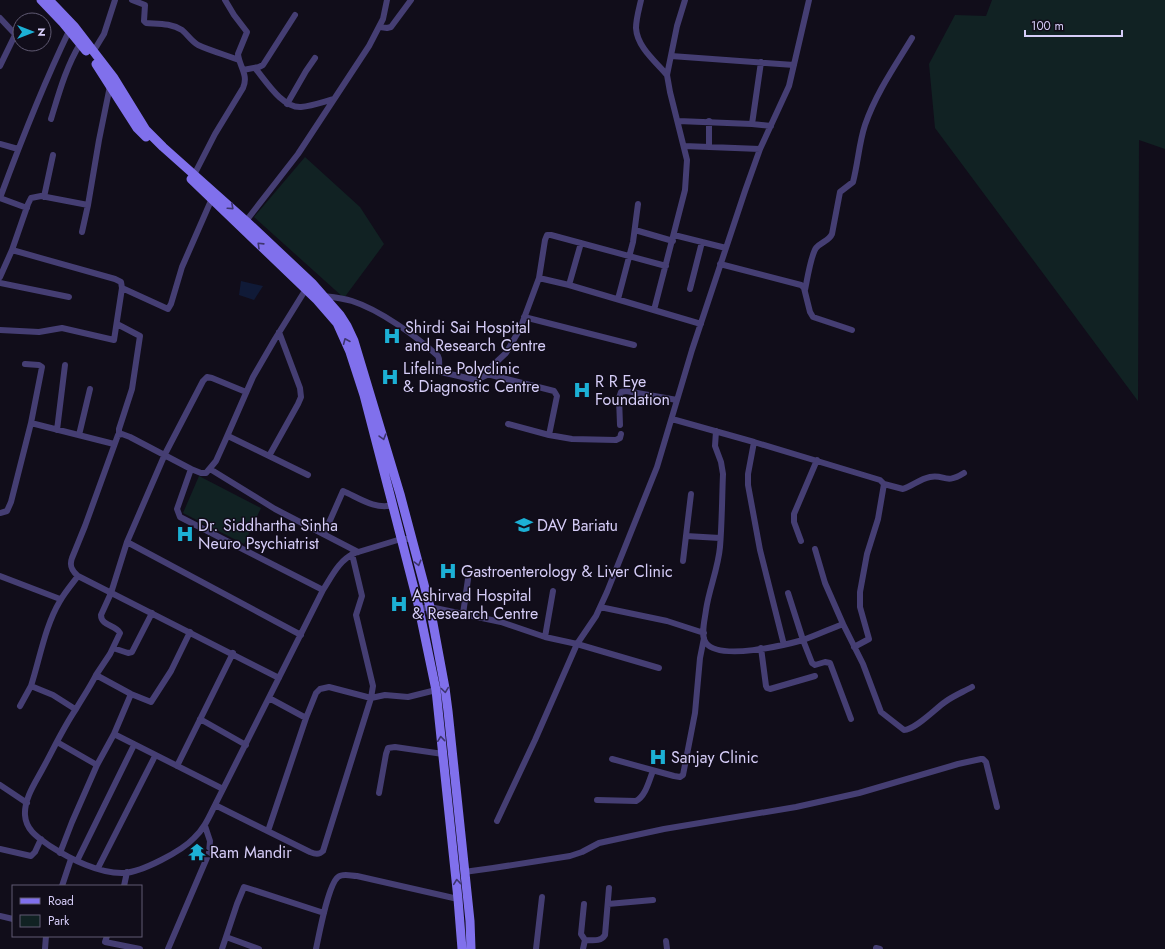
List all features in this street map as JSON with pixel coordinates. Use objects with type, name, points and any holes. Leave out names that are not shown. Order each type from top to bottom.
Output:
[{"type":"main road","points":[[41,0],[91,58],[137,128],[213,196],[246,221],[324,296],[344,320],[354,341],[395,494],[393,505],[419,609],[436,690],[462,949]]},
{"type":"main road","points":[[49,0],[74,26],[114,78],[146,130],[194,175],[306,289],[337,323],[345,338],[411,539],[430,607],[445,688],[471,949]]},
{"type":"street","points":[[93,52],[104,34],[115,0]]},
{"type":"street","points":[[132,0],[145,5],[144,20],[146,23],[166,24],[178,28],[198,45],[239,60]]},
{"type":"street","points":[[194,175],[215,134],[245,84],[245,78],[239,60],[238,50],[247,32],[225,0]]},
{"type":"street","points":[[246,221],[298,154],[369,46],[380,27],[388,0]]},
{"type":"street","points":[[380,27],[391,27],[411,0]]},
{"type":"street","points":[[642,0],[636,24],[638,37],[644,48],[667,75]]},
{"type":"street","points":[[654,310],[686,183],[687,167],[684,146],[667,75],[670,56],[685,0]]},
{"type":"street","points":[[497,821],[535,740],[577,644],[600,607],[657,467],[720,264],[760,149],[787,92],[809,0]]},
{"type":"street","points":[[243,70],[255,68],[263,64],[296,15]]},
{"type":"street","points":[[0,18],[15,35],[0,66]]},
{"type":"street","points":[[27,208],[0,198],[18,149],[69,31]]},
{"type":"street","points":[[805,290],[814,252],[818,246],[829,239],[832,234],[839,194],[841,190],[853,182],[860,144],[870,111],[883,85],[912,38]]},
{"type":"street","points":[[51,119],[64,76],[80,44]]},
{"type":"street","points":[[670,56],[794,65]]},
{"type":"street","points":[[287,104],[314,58]]},
{"type":"street","points":[[752,124],[761,62]]},
{"type":"street","points":[[255,68],[287,104],[301,107],[334,99]]},
{"type":"street","points":[[82,232],[88,205],[98,140],[110,86]]},
{"type":"street","points":[[678,121],[709,121],[770,126]]},
{"type":"street","points":[[708,147],[709,121]]},
{"type":"street","points":[[0,144],[18,149]]},
{"type":"street","points":[[684,146],[760,149]]},
{"type":"street","points":[[44,197],[53,155]]},
{"type":"street","points":[[122,288],[168,309],[171,304],[182,267],[213,196]]},
{"type":"street","points":[[0,277],[12,250],[31,198],[44,197],[88,205]]},
{"type":"street","points":[[618,299],[630,257],[638,204]]},
{"type":"street","points":[[635,230],[702,242],[726,248]]},
{"type":"street","points":[[487,375],[490,368],[502,357],[512,344],[524,317],[539,278],[544,240],[547,235],[666,266]]},
{"type":"street","points":[[690,289],[702,242]]},
{"type":"street","points":[[568,285],[581,243]]},
{"type":"street","points":[[0,330],[39,332],[62,328],[114,340],[117,324],[122,288],[121,282],[12,250]]},
{"type":"street","points":[[0,259],[7,260]]},
{"type":"street","points":[[720,264],[800,284],[805,290],[810,312],[813,317],[852,330]]},
{"type":"street","points":[[539,278],[618,299],[701,324]]},
{"type":"street","points":[[0,283],[69,297]]},
{"type":"street","points":[[119,434],[130,436],[191,469],[204,473],[208,472],[228,436],[246,392],[279,332],[306,289]]},
{"type":"street","points":[[324,296],[351,300],[391,321],[438,356],[440,359],[439,369],[441,372],[476,380],[487,375],[501,377],[556,392],[557,399],[549,435]]},
{"type":"street","points":[[524,317],[634,345]]},
{"type":"street","points":[[117,324],[140,336],[132,389],[119,429],[119,434],[70,562],[71,569],[78,576],[233,653],[279,678]]},
{"type":"street","points":[[269,456],[301,396],[298,382],[279,332]]},
{"type":"street","points":[[0,513],[7,510],[11,502],[31,423],[42,367],[39,365],[25,364]]},
{"type":"street","points":[[57,430],[65,364]]},
{"type":"street","points":[[246,392],[212,378],[205,378],[164,454],[127,542],[111,593],[101,616],[103,622],[120,632],[113,648],[96,675],[90,688],[75,709],[28,796],[24,813],[28,828],[60,853],[74,860],[115,872],[127,872],[153,864],[179,850],[194,839],[205,826],[323,590],[341,563],[355,553],[401,539],[411,539]]},
{"type":"street","points":[[78,435],[90,389]]},
{"type":"street","points":[[620,425],[619,398],[621,392],[626,391],[677,400]]},
{"type":"street","points":[[672,419],[817,460],[880,480],[884,484],[903,490],[929,477],[950,480],[964,473]]},
{"type":"street","points":[[31,423],[114,444]]},
{"type":"street","points":[[508,424],[549,435],[572,439],[616,440],[620,438],[621,434]]},
{"type":"street","points":[[612,760],[678,777],[682,776],[684,773],[695,713],[707,603],[717,567],[720,538],[724,474],[715,446],[716,431]]},
{"type":"street","points":[[228,436],[308,475]]},
{"type":"street","points":[[754,442],[748,474],[748,485],[760,550],[784,645]]},
{"type":"street","points":[[801,541],[794,522],[794,514],[817,460]]},
{"type":"street","points":[[191,469],[177,508],[180,517],[323,590]]},
{"type":"street","points":[[210,469],[275,509],[324,534],[355,553],[362,596],[356,615],[373,686],[371,698],[323,851],[321,853],[316,854],[310,852],[215,805]]},
{"type":"street","points":[[854,647],[869,639],[860,607],[860,592],[868,554],[878,519],[884,484]]},
{"type":"street","points":[[324,534],[343,491],[376,506],[384,507],[393,505]]},
{"type":"street","points":[[683,561],[691,494]]},
{"type":"street","points":[[686,536],[720,538]]},
{"type":"street","points":[[127,542],[301,635]]},
{"type":"street","points":[[815,549],[827,588],[863,664],[881,712],[904,730],[909,730],[950,698],[972,688]]},
{"type":"street","points":[[0,576],[60,599]]},
{"type":"street","points":[[20,706],[31,686],[48,626],[60,599],[78,576]]},
{"type":"street","points":[[463,614],[468,579]]},
{"type":"street","points":[[545,637],[553,591]]},
{"type":"street","points":[[788,593],[812,663],[815,665],[825,662],[830,663],[851,720]]},
{"type":"street","points":[[419,609],[430,607],[501,622],[545,637],[577,644],[659,668]]},
{"type":"street","points":[[600,607],[674,623],[704,636],[707,644],[726,652],[784,645],[803,640],[843,624]]},
{"type":"street","points":[[113,648],[128,653],[132,652],[152,613]]},
{"type":"street","points":[[96,675],[130,694],[151,702],[171,671],[190,632]]},
{"type":"street","points":[[762,648],[767,688],[770,689],[815,676]]},
{"type":"street","points":[[177,766],[233,653]]},
{"type":"street","points":[[31,686],[54,695],[75,709]]},
{"type":"street","points":[[268,831],[306,718],[316,693],[320,689],[329,687],[371,698],[385,695],[408,697],[436,690]]},
{"type":"street","points":[[60,853],[97,765],[114,734],[130,694]]},
{"type":"street","points":[[269,698],[306,718]]},
{"type":"street","points":[[200,719],[246,745]]},
{"type":"street","points":[[114,734],[223,789]]},
{"type":"street","points":[[57,742],[97,765]]},
{"type":"street","points":[[62,885],[134,745]]},
{"type":"street","points":[[379,793],[388,748],[395,747],[443,754]]},
{"type":"street","points":[[98,868],[155,756]]},
{"type":"street","points":[[464,872],[570,856],[599,843],[664,829],[796,808],[859,793],[980,759],[983,759],[986,762],[997,807]]},
{"type":"street","points":[[597,800],[636,801],[644,793],[653,771]]},
{"type":"street","points":[[0,785],[27,803]]},
{"type":"street","points":[[168,949],[209,853],[210,841],[205,826]]},
{"type":"street","points":[[0,849],[31,856],[35,852],[41,839]]},
{"type":"street","points":[[124,885],[127,872]]},
{"type":"street","points":[[316,949],[324,913],[334,882],[339,876],[357,876],[458,899]]},
{"type":"street","points":[[222,949],[244,887],[324,913]]},
{"type":"street","points":[[585,940],[599,940],[606,935],[609,888]]},
{"type":"street","points":[[536,949],[542,897]]},
{"type":"street","points":[[608,904],[653,900]]},
{"type":"street","points":[[583,949],[585,940],[581,934],[584,904]]},
{"type":"street","points":[[0,916],[12,919]]},
{"type":"street","points":[[45,949],[46,937]]},
{"type":"street","points":[[107,937],[105,942],[140,949]]},
{"type":"street","points":[[226,937],[259,949]]},
{"type":"street","points":[[666,941],[667,949]]},
{"type":"green space","points":[[992,0],[1165,0],[1165,149],[1139,140],[1138,401],[935,128],[929,64],[955,15],[986,16]]},
{"type":"green space","points":[[305,157],[360,207],[384,244],[344,298],[254,217]]},
{"type":"green space","points":[[199,476],[261,508],[244,544],[183,513]]},
{"type":"water","points":[[241,281],[263,286],[254,300],[239,295]]},
{"type":"place","name":"Shirdi Sai Hospital and Research Centre","points":[[392,336]]},
{"type":"place","name":"Lifeline Polyclinic & Diagnostic Centre","points":[[390,377]]},
{"type":"place","name":"R R Eye Foundation","points":[[582,390]]},
{"type":"place","name":"DAV Bariatu","points":[[524,525]]},
{"type":"place","name":"Dr. Siddhartha Sinha Neuro Psychiatrist","points":[[185,534]]},
{"type":"place","name":"Gastroenterology & Liver Clinic","points":[[448,571]]},
{"type":"place","name":"Ashirvad Hospital & Research Centre","points":[[399,604]]},
{"type":"place","name":"Sanjay Clinic","points":[[658,757]]},
{"type":"place","name":"Ram Mandir","points":[[197,852]]}]
